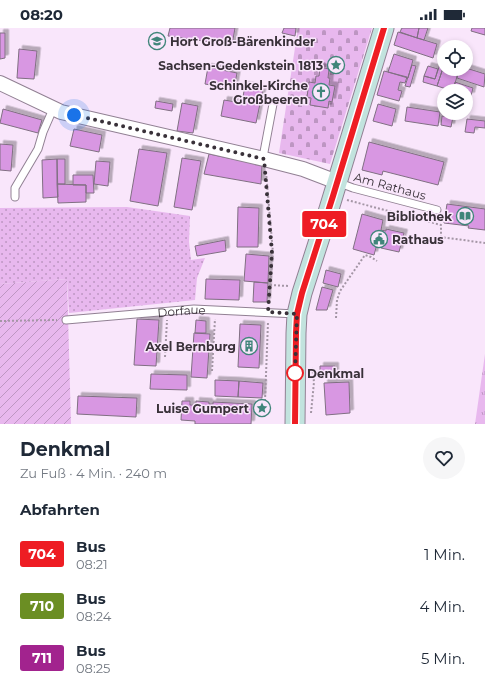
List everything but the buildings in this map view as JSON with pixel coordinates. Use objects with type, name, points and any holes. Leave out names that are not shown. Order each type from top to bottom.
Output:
[{"type":"street","points":[[295,424],[297,314],[302,293],[340,190],[384,28]]},
{"type":"street","points":[[0,83],[61,112],[303,169],[340,190]]},
{"type":"lane","points":[[264,159],[272,104]]},
{"type":"lane","points":[[15,197],[15,188],[38,149],[53,109]]},
{"type":"lane","name":"Am Rathaus","points":[[340,190],[353,188],[437,210]]},
{"type":"lane","name":"Dorfaue","points":[[66,320],[194,309],[297,314]]},
{"type":"path","points":[[264,159],[272,253],[268,312],[265,402]]},
{"type":"path","points":[[340,190],[441,225],[441,237],[485,243]]},
{"type":"path","points":[[336,318],[337,300],[340,291],[365,255],[377,261]]},
{"type":"path","points":[[270,284],[291,286]]},
{"type":"path","points":[[212,371],[216,310]]},
{"type":"path","points":[[165,357],[168,311]]},
{"type":"path","points":[[0,321],[66,320]]},
{"type":"green space","points":[[298,28],[372,28],[330,164],[279,153]]},
{"type":"green space","points":[[127,207],[190,216],[189,242],[191,260],[205,258],[197,278],[195,300],[69,313],[67,279],[0,284],[0,208]]},
{"type":"green space","points":[[67,279],[71,424],[0,424],[0,284]]},
{"type":"green space","points":[[485,354],[485,424],[475,424]]},
{"type":"bus line","name":"704","points":[[295,424],[297,314],[302,293],[384,28]]},
{"type":"place","name":"Hort Groß-Bärenkinder","points":[[157,41]]},
{"type":"place","name":"Sachsen-Gedenkstein 1813","points":[[336,65]]},
{"type":"place","name":"Schinkel-Kirche Großbeeren","points":[[321,92]]},
{"type":"place","name":"Bibliothek","points":[[465,216]]},
{"type":"place","name":"Rathaus","points":[[379,239]]},
{"type":"place","name":"Axel Bernburg","points":[[249,346]]},
{"type":"place","name":"Denkmal","points":[[295,373]]},
{"type":"place","name":"Luise Gumpert","points":[[262,408]]},
{"type":"route","points":[[74,115],[264,159],[272,253],[268,312],[297,314],[295,373]]}]
